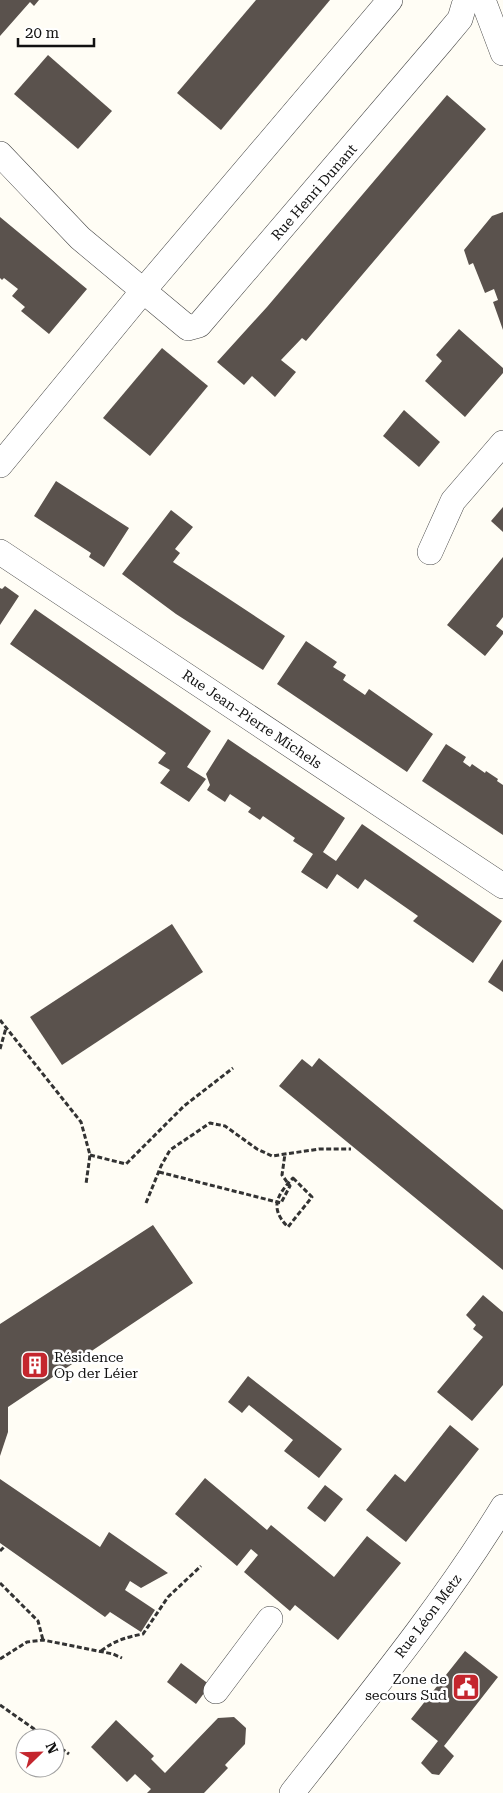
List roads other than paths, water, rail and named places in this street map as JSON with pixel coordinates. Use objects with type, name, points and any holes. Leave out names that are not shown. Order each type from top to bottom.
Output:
[{"type":"street","points":[[0,465],[143,291],[390,0]]},
{"type":"street","name":"Rue Henri Dunant","points":[[143,291],[188,328],[200,325],[440,44],[460,19],[465,0]]},
{"type":"street","points":[[483,0],[503,53]]},
{"type":"street","points":[[0,154],[80,238],[143,291]]},
{"type":"street","points":[[430,552],[453,501],[503,443]]},
{"type":"street","name":"Rue Jean-Pierre Michels","points":[[0,552],[503,886]]},
{"type":"street","name":"Rue Léon Metz","points":[[292,1793],[441,1599],[478,1548],[503,1508]]},
{"type":"street","points":[[216,1691],[270,1619]]},
{"type":"place","name":"Résidence Op der Léier","points":[[35,1365]]},
{"type":"place","name":"Zone de secours Sud","points":[[466,1687]]}]
